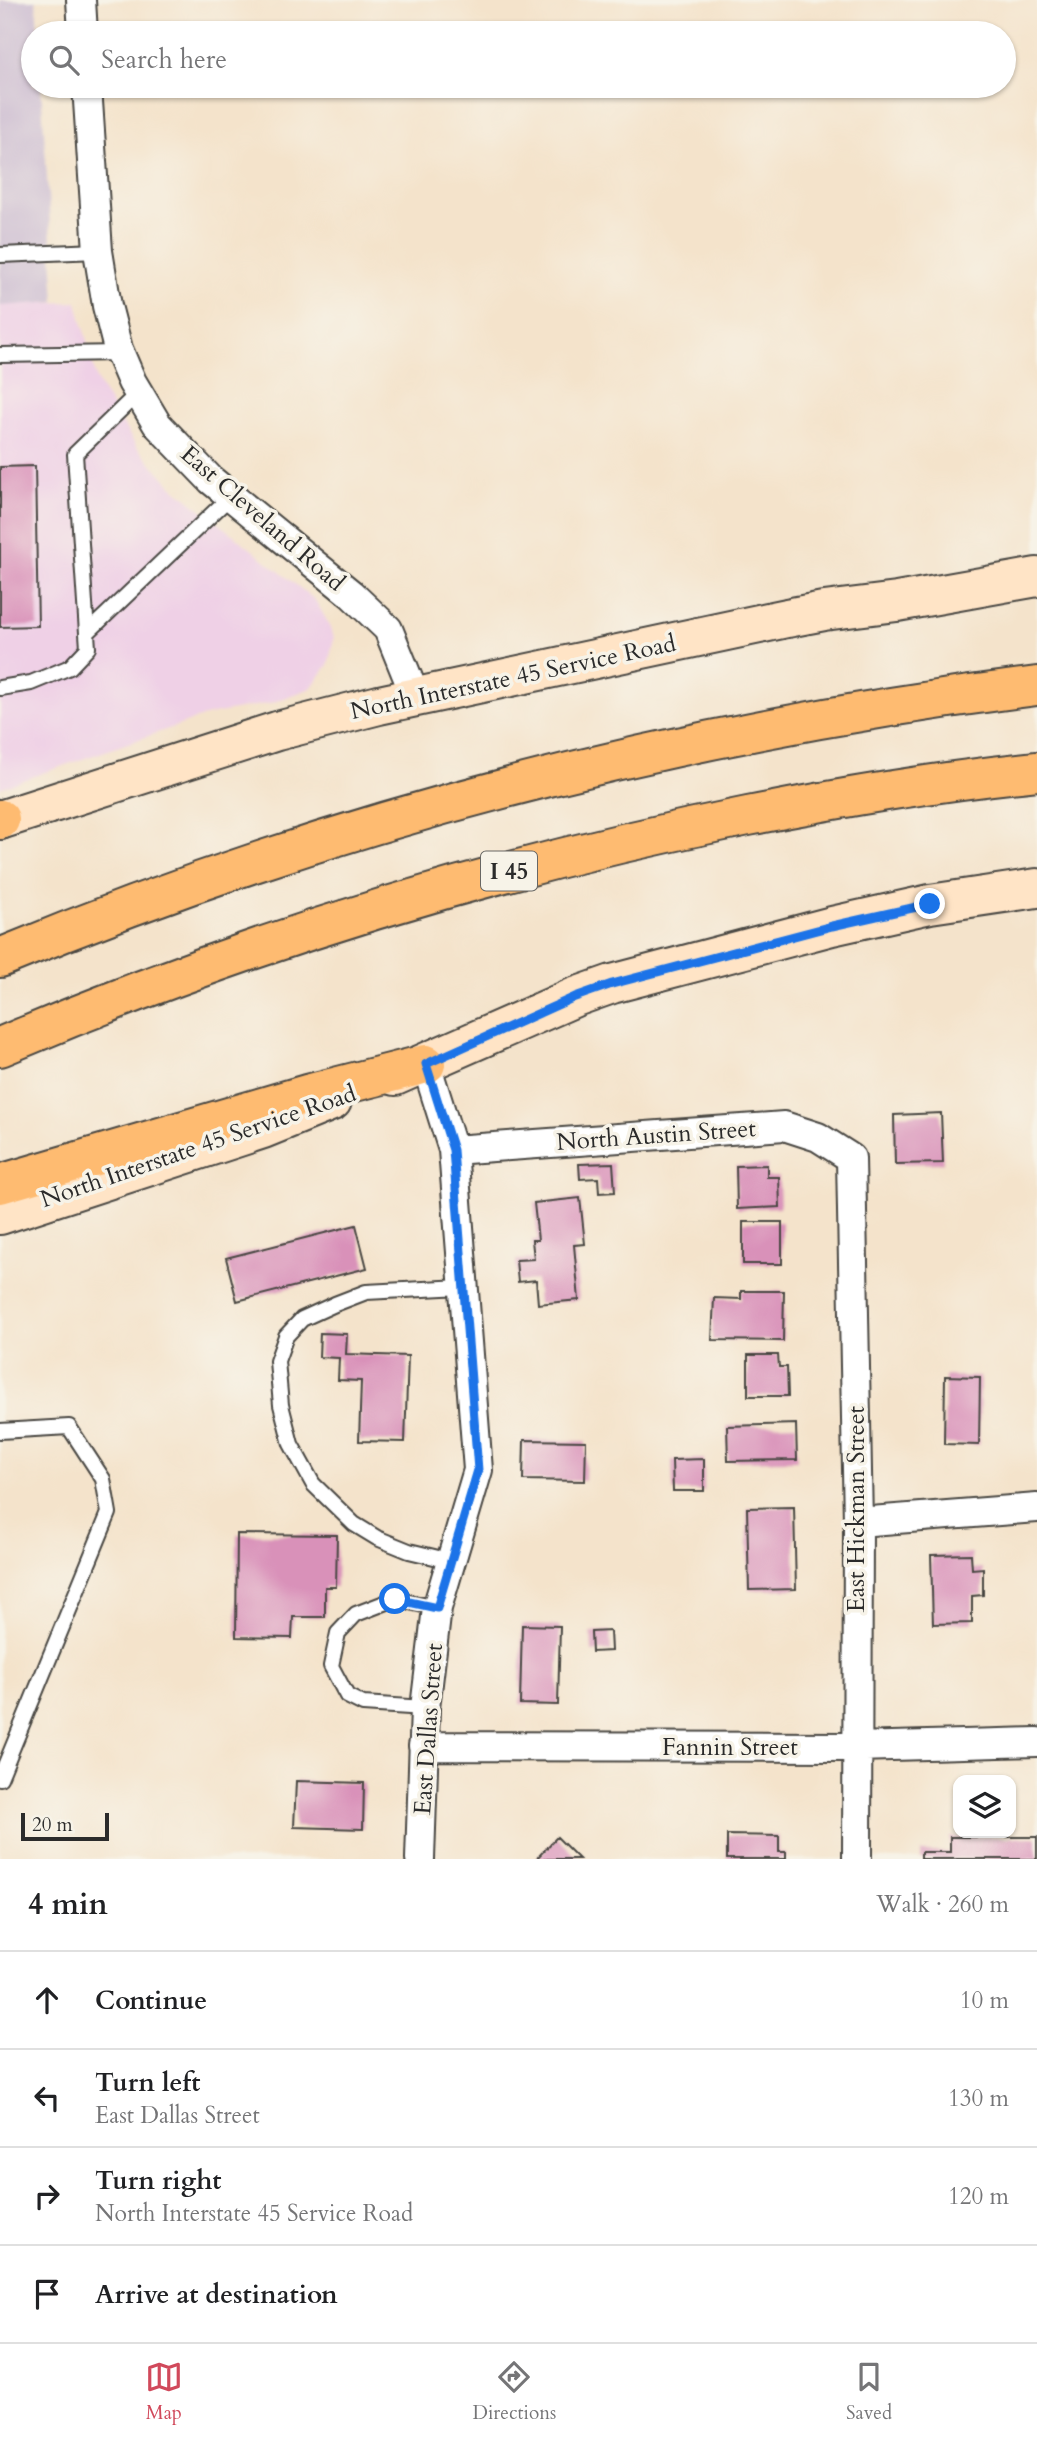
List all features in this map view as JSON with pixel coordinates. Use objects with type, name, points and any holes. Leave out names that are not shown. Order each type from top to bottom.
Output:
[{"type":"highway","points":[[0,958],[120,910],[254,862],[369,825],[521,782],[778,726],[886,707],[1037,686]]},
{"type":"highway","name":"I 45","points":[[0,1046],[107,1003],[255,949],[409,899],[514,870],[629,841],[808,804],[925,785],[1037,771]]},
{"type":"highway","points":[[0,1184],[307,1094],[426,1064]]},
{"type":"main road","name":"North Interstate 45 Service Road","points":[[0,820],[277,731],[416,698],[799,615],[897,602],[1037,577]]},
{"type":"main road","name":"North Interstate 45 Service Road","points":[[0,1215],[263,1129],[426,1064],[575,997],[612,984],[844,923],[930,904],[1037,888]]},
{"type":"street","points":[[81,0],[82,21]]},
{"type":"street","name":"East Cleveland Road","points":[[88,98],[98,251],[107,306],[120,353],[138,393],[157,424],[211,480],[351,594],[388,629],[416,698]]},
{"type":"street","name":"East Dallas Street","points":[[421,1859],[425,1708],[437,1608],[478,1470],[453,1150],[426,1064]]},
{"type":"street","name":"North Austin Street","points":[[453,1150],[783,1126],[818,1137],[851,1158]]},
{"type":"street","name":"East Hickman Street","points":[[851,1158],[858,1522],[857,1859]]},
{"type":"street","points":[[858,1522],[1037,1508]]},
{"type":"street","name":"Fannin Street","points":[[423,1746],[856,1748],[1037,1742]]},
{"type":"lane","points":[[0,255],[98,251]]},
{"type":"lane","points":[[0,355],[120,353]]},
{"type":"lane","points":[[0,688],[31,683],[70,667],[88,648],[75,454],[138,393]]},
{"type":"lane","points":[[87,633],[231,496]]},
{"type":"lane","points":[[452,1561],[377,1538],[354,1524],[313,1484],[291,1444],[281,1405],[277,1361],[286,1335],[302,1319],[355,1296],[366,1292],[462,1287]]},
{"type":"lane","points":[[0,1431],[69,1427],[103,1479],[109,1513],[0,1778]]},
{"type":"lane","points":[[425,1708],[363,1704],[347,1696],[331,1665],[338,1633],[356,1614],[395,1599],[437,1608]]},
{"type":"shaded area","points":[[0,0],[36,0],[37,21],[21,21],[21,98],[42,98],[55,302],[0,306]]},
{"type":"shaded area","points":[[77,302],[97,381],[136,446],[172,486],[315,600],[331,628],[334,639],[328,665],[311,688],[271,703],[208,715],[0,788],[0,304]]},
{"type":"building","points":[[35,466],[38,626],[0,627],[0,467]]},
{"type":"building","points":[[941,1113],[943,1163],[895,1164],[894,1115]]},
{"type":"building","points":[[613,1163],[615,1192],[599,1193],[598,1178],[580,1179],[579,1164]]},
{"type":"building","points":[[767,1165],[767,1177],[779,1177],[780,1207],[737,1209],[736,1166]]},
{"type":"building","points":[[580,1198],[585,1244],[574,1245],[579,1300],[538,1304],[536,1280],[518,1282],[516,1260],[534,1259],[532,1240],[538,1240],[534,1203]]},
{"type":"building","points":[[743,1222],[782,1222],[782,1264],[743,1264]]},
{"type":"building","points":[[356,1225],[367,1268],[237,1301],[226,1258]]},
{"type":"building","points":[[741,1291],[784,1291],[783,1341],[712,1340],[714,1298],[741,1299]]},
{"type":"building","points":[[320,1333],[347,1334],[346,1354],[408,1356],[405,1442],[359,1441],[361,1381],[338,1380],[339,1358],[319,1357]]},
{"type":"building","points":[[748,1355],[778,1355],[779,1367],[787,1367],[788,1396],[748,1396]]},
{"type":"building","points":[[945,1376],[980,1377],[979,1445],[944,1444]]},
{"type":"building","points":[[796,1424],[797,1460],[728,1461],[727,1426]]},
{"type":"building","points":[[524,1440],[586,1441],[585,1481],[523,1480]]},
{"type":"building","points":[[704,1459],[704,1491],[673,1491],[672,1460]]},
{"type":"building","points":[[794,1507],[796,1589],[749,1590],[747,1508]]},
{"type":"building","points":[[237,1534],[337,1535],[336,1587],[325,1587],[325,1617],[293,1617],[292,1638],[236,1637]]},
{"type":"building","points":[[971,1554],[972,1569],[983,1568],[983,1595],[972,1596],[972,1623],[933,1624],[931,1555]]},
{"type":"building","points":[[522,1625],[560,1626],[558,1705],[520,1704]]},
{"type":"building","points":[[610,1631],[611,1651],[592,1652],[591,1632]]},
{"type":"building","points":[[296,1781],[364,1783],[363,1829],[294,1827]]},
{"type":"building","points":[[727,1835],[779,1836],[779,1852],[786,1852],[786,1859],[727,1859]]},
{"type":"building","points":[[557,1837],[579,1859],[536,1859]]},
{"type":"building","points":[[950,1837],[1037,1837],[1037,1859],[921,1859],[921,1852],[950,1852]]},
{"type":"route","points":[[395,1599],[437,1608],[478,1470],[453,1150],[426,1064],[575,997],[612,984],[832,926],[930,904]]}]
